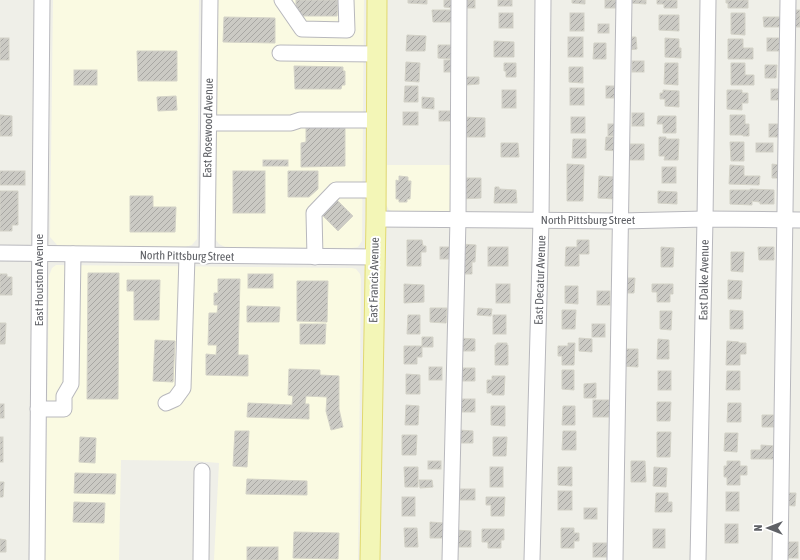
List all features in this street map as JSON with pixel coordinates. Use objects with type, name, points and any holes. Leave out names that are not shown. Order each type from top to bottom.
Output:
[{"type":"main road","name":"East Francis Avenue","points":[[370,560],[374,257],[376,219],[377,0]]},
{"type":"street","name":"East Houston Avenue","points":[[37,560],[42,0]]},
{"type":"street","name":"East Rosewood Avenue","points":[[207,256],[210,0]]},
{"type":"street","points":[[282,0],[302,29],[347,30],[346,0]]},
{"type":"street","points":[[450,560],[458,220],[459,0]]},
{"type":"street","name":"East Decatur Avenue","points":[[532,560],[541,220],[543,0]]},
{"type":"street","points":[[615,560],[624,0]]},
{"type":"street","name":"East Dalke Avenue","points":[[698,560],[708,0]]},
{"type":"street","points":[[780,560],[793,220],[788,0]]},
{"type":"street","points":[[280,53],[377,54]]},
{"type":"street","points":[[208,123],[291,123],[300,120],[376,120]]},
{"type":"street","points":[[315,257],[314,214],[336,190],[376,190]]},
{"type":"street","name":"North Pittsburg Street","points":[[376,219],[621,221],[705,219],[793,220]]},
{"type":"street","name":"North Pittsburg Street","points":[[0,253],[374,257]]},
{"type":"street","points":[[38,409],[64,409],[64,396],[71,384],[73,254]]},
{"type":"street","points":[[166,403],[175,399],[183,388],[187,256]]},
{"type":"street","points":[[201,560],[202,471]]},
{"type":"shaded area","points":[[53,0],[199,0],[197,239],[192,245],[185,247],[64,246],[57,245],[50,237]]},
{"type":"shaded area","points":[[215,0],[364,0],[362,241],[358,247],[225,247],[219,244],[216,240]]},
{"type":"shaded area","points":[[387,165],[456,165],[456,213],[394,212],[389,210],[386,205]]},
{"type":"shaded area","points":[[56,265],[356,269],[360,274],[361,279],[358,560],[214,560],[219,463],[195,461],[121,460],[119,560],[45,560],[49,276],[52,268]]},
{"type":"building","points":[[296,0],[338,0],[337,16],[296,16]]},
{"type":"building","points":[[408,0],[427,0],[427,4],[408,3]]},
{"type":"building","points":[[444,0],[453,0],[453,8],[444,7]]},
{"type":"building","points":[[464,0],[475,0],[475,8],[464,8]]},
{"type":"building","points":[[498,0],[512,0],[512,6],[498,6]]},
{"type":"building","points":[[572,0],[585,0],[585,4],[572,3]]},
{"type":"building","points":[[605,0],[619,0],[619,8],[605,8]]},
{"type":"building","points":[[630,0],[646,0],[646,4],[630,3]]},
{"type":"building","points":[[657,0],[677,0],[677,8],[664,8],[664,4],[657,4]]},
{"type":"building","points":[[726,0],[748,0],[748,8],[728,8],[728,3],[726,3]]},
{"type":"building","points":[[432,10],[453,10],[453,22],[433,22]]},
{"type":"building","points":[[793,10],[800,10],[800,27],[792,27]]},
{"type":"building","points":[[499,13],[513,13],[513,28],[499,28]]},
{"type":"building","points":[[570,13],[584,13],[584,31],[570,31]]},
{"type":"building","points":[[731,13],[745,13],[745,35],[731,34]]},
{"type":"building","points":[[659,15],[679,15],[679,31],[659,30]]},
{"type":"building","points":[[224,17],[275,18],[275,43],[223,42]]},
{"type":"building","points":[[763,17],[782,17],[782,27],[764,27]]},
{"type":"building","points":[[598,24],[609,24],[609,33],[598,33]]},
{"type":"building","points":[[407,35],[426,36],[425,51],[406,51]]},
{"type":"building","points":[[568,37],[583,37],[583,57],[568,57]]},
{"type":"building","points":[[627,37],[636,37],[637,49],[627,50]]},
{"type":"building","points":[[0,38],[9,38],[9,60],[0,60]]},
{"type":"building","points":[[665,38],[679,39],[681,58],[665,57]]},
{"type":"building","points":[[767,38],[782,38],[782,51],[767,51]]},
{"type":"building","points":[[728,39],[743,39],[743,48],[753,48],[753,59],[728,59]]},
{"type":"building","points":[[494,41],[514,42],[514,57],[494,57]]},
{"type":"building","points":[[594,43],[606,43],[606,59],[593,59]]},
{"type":"building","points":[[438,45],[454,45],[453,59],[438,58]]},
{"type":"building","points":[[137,51],[177,51],[177,81],[138,81]]},
{"type":"building","points":[[444,60],[454,60],[454,72],[444,72]]},
{"type":"building","points":[[632,61],[644,61],[644,72],[632,72]]},
{"type":"building","points":[[406,62],[420,63],[419,82],[405,81]]},
{"type":"building","points":[[504,63],[516,63],[516,77],[506,77]]},
{"type":"building","points":[[665,63],[678,63],[678,85],[664,84]]},
{"type":"building","points":[[731,63],[745,63],[745,75],[754,75],[754,85],[731,85]]},
{"type":"building","points":[[765,65],[777,65],[776,78],[765,78]]},
{"type":"building","points":[[294,66],[343,67],[343,71],[345,71],[345,85],[342,85],[341,89],[295,89]]},
{"type":"building","points":[[569,67],[583,67],[583,83],[569,82]]},
{"type":"building","points":[[74,70],[97,70],[97,85],[74,85]]},
{"type":"building","points":[[466,77],[479,77],[479,84],[466,85]]},
{"type":"building","points":[[405,86],[418,86],[418,102],[404,102]]},
{"type":"building","points":[[606,86],[618,86],[618,98],[606,98]]},
{"type":"building","points":[[570,88],[584,88],[584,105],[570,105]]},
{"type":"building","points":[[771,89],[781,89],[781,100],[771,100]]},
{"type":"building","points":[[502,90],[516,90],[516,108],[502,108]]},
{"type":"building","points":[[663,90],[679,91],[679,107],[665,106],[665,99],[660,99],[660,93],[663,93]]},
{"type":"building","points":[[727,90],[742,90],[742,93],[748,93],[748,103],[742,103],[742,110],[727,109]]},
{"type":"building","points":[[176,96],[177,110],[158,111],[157,97]]},
{"type":"building","points":[[422,97],[434,98],[434,109],[422,108]]},
{"type":"building","points":[[439,111],[452,111],[452,121],[439,121]]},
{"type":"building","points":[[403,112],[418,112],[418,125],[403,125]]},
{"type":"building","points":[[632,113],[644,113],[644,126],[632,126]]},
{"type":"building","points":[[0,115],[12,116],[12,136],[0,136]]},
{"type":"building","points":[[730,115],[745,115],[745,124],[749,124],[749,136],[730,135]]},
{"type":"building","points":[[658,116],[676,116],[676,133],[663,133],[663,124],[657,124]]},
{"type":"building","points":[[464,117],[485,118],[485,137],[464,137]]},
{"type":"building","points":[[571,117],[585,117],[585,133],[571,133]]},
{"type":"building","points":[[306,124],[345,124],[345,166],[301,167],[301,143],[306,142]]},
{"type":"building","points":[[608,124],[617,124],[617,136],[608,136]]},
{"type":"building","points":[[769,124],[782,124],[782,137],[769,137]]},
{"type":"building","points":[[606,137],[617,137],[617,151],[605,150]]},
{"type":"building","points":[[659,137],[666,137],[666,139],[679,139],[678,160],[664,160],[665,156],[659,156]]},
{"type":"building","points":[[573,139],[586,139],[586,158],[572,158]]},
{"type":"building","points":[[730,142],[744,142],[744,161],[731,161]]},
{"type":"building","points":[[501,143],[518,143],[519,157],[501,157]]},
{"type":"building","points":[[756,143],[773,143],[773,152],[756,152]]},
{"type":"building","points":[[627,144],[644,144],[644,160],[628,160]]},
{"type":"building","points":[[263,160],[288,160],[288,166],[263,166]]},
{"type":"building","points":[[567,164],[584,165],[583,201],[567,201]]},
{"type":"building","points":[[772,164],[779,165],[779,178],[772,178]]},
{"type":"building","points":[[730,165],[744,166],[744,176],[760,176],[759,185],[729,184]]},
{"type":"building","points":[[662,167],[676,167],[676,183],[662,183]]},
{"type":"building","points":[[0,171],[25,171],[25,185],[0,185]]},
{"type":"building","points":[[233,171],[265,171],[265,213],[233,213]]},
{"type":"building","points":[[288,171],[318,171],[318,189],[309,197],[288,197]]},
{"type":"building","points":[[399,176],[408,177],[408,181],[411,181],[410,199],[407,199],[407,202],[399,202],[399,199],[396,199],[396,180],[399,181]]},
{"type":"building","points":[[599,176],[615,177],[615,199],[598,198]]},
{"type":"building","points":[[460,178],[481,178],[481,198],[461,199]]},
{"type":"building","points":[[495,187],[499,187],[499,189],[516,190],[517,203],[494,203]]},
{"type":"building","points":[[730,190],[774,190],[774,204],[760,204],[760,202],[752,201],[752,205],[730,204]]},
{"type":"building","points":[[0,191],[18,191],[18,225],[12,225],[12,231],[0,231]]},
{"type":"building","points":[[658,191],[677,192],[677,204],[658,203]]},
{"type":"building","points":[[130,196],[153,196],[153,207],[176,207],[175,232],[130,232]]},
{"type":"building","points":[[336,199],[353,216],[338,231],[321,214]]},
{"type":"building","points":[[407,240],[422,240],[423,246],[426,246],[426,252],[421,252],[421,266],[407,266]]},
{"type":"building","points":[[577,240],[589,240],[589,254],[579,254],[579,266],[565,266],[566,247],[577,247]]},
{"type":"building","points":[[461,244],[476,245],[475,262],[472,262],[472,274],[461,274]]},
{"type":"building","points":[[440,247],[450,247],[450,259],[440,259]]},
{"type":"building","points":[[488,247],[508,247],[508,266],[488,266]]},
{"type":"building","points":[[661,247],[674,248],[673,267],[661,267]]},
{"type":"building","points":[[758,247],[774,247],[774,260],[759,260]]},
{"type":"building","points":[[731,252],[744,252],[743,272],[731,271]]},
{"type":"building","points":[[88,273],[119,273],[118,399],[87,399]]},
{"type":"building","points":[[0,274],[7,274],[7,277],[12,277],[12,295],[0,295]]},
{"type":"building","points":[[248,274],[273,274],[273,288],[248,288]]},
{"type":"building","points":[[623,278],[635,278],[634,293],[622,293]]},
{"type":"building","points":[[218,279],[240,279],[238,355],[248,355],[248,376],[206,375],[206,354],[216,355],[217,345],[208,345],[209,313],[217,313],[218,305],[214,305],[214,293],[218,293]]},
{"type":"building","points":[[127,280],[160,280],[159,320],[134,320],[134,291],[127,291]]},
{"type":"building","points":[[728,280],[742,281],[741,299],[728,299]]},
{"type":"building","points":[[297,281],[328,281],[327,322],[297,321]]},
{"type":"building","points":[[404,284],[424,285],[424,302],[404,303]]},
{"type":"building","points":[[496,284],[510,284],[510,303],[496,303]]},
{"type":"building","points":[[652,284],[673,284],[673,294],[670,294],[670,302],[657,302],[657,292],[652,292]]},
{"type":"building","points":[[565,286],[578,286],[578,304],[565,303]]},
{"type":"building","points":[[597,291],[610,291],[610,305],[597,305]]},
{"type":"building","points":[[247,306],[280,307],[279,322],[247,322]]},
{"type":"building","points":[[430,308],[447,308],[446,323],[430,322]]},
{"type":"building","points":[[478,308],[492,309],[491,316],[477,315]]},
{"type":"building","points":[[562,310],[576,310],[575,329],[562,329]]},
{"type":"building","points":[[730,310],[743,311],[743,329],[730,329]]},
{"type":"building","points":[[660,311],[672,311],[671,330],[660,329]]},
{"type":"building","points":[[408,315],[420,315],[420,334],[407,334]]},
{"type":"building","points":[[493,315],[506,315],[506,334],[493,334]]},
{"type":"building","points":[[0,323],[6,323],[5,344],[0,344]]},
{"type":"building","points":[[300,324],[326,324],[325,344],[300,344]]},
{"type":"building","points":[[592,324],[605,324],[605,337],[592,337]]},
{"type":"building","points":[[422,337],[433,337],[433,347],[422,347],[422,357],[417,357],[417,364],[404,364],[404,346],[422,346]]},
{"type":"building","points":[[459,338],[475,339],[475,351],[459,351]]},
{"type":"building","points":[[579,338],[592,339],[592,352],[579,351]]},
{"type":"building","points":[[658,339],[669,340],[669,359],[657,359]]},
{"type":"building","points":[[155,340],[175,341],[173,382],[153,381]]},
{"type":"building","points":[[727,341],[746,343],[746,354],[740,354],[740,365],[726,365]]},
{"type":"building","points":[[497,343],[507,343],[508,345],[508,365],[495,365],[495,345]]},
{"type":"building","points":[[568,343],[575,343],[574,365],[562,365],[562,356],[558,356],[558,346],[568,346]]},
{"type":"building","points":[[621,349],[638,349],[638,367],[620,366]]},
{"type":"building","points":[[429,367],[442,367],[442,380],[429,380]]},
{"type":"building","points":[[459,368],[475,368],[475,381],[460,381]]},
{"type":"building","points":[[289,369],[320,370],[320,375],[339,376],[339,409],[343,427],[331,430],[326,411],[327,397],[306,396],[305,404],[309,404],[309,419],[247,417],[248,403],[292,405],[293,396],[288,395]]},
{"type":"building","points":[[562,370],[574,370],[574,390],[562,389]]},
{"type":"building","points":[[658,371],[671,371],[671,390],[658,390]]},
{"type":"building","points":[[727,371],[740,371],[740,390],[726,390]]},
{"type":"building","points":[[406,374],[420,375],[420,394],[406,394]]},
{"type":"building","points":[[492,376],[505,376],[504,395],[492,395],[492,393],[487,393],[487,380],[492,380]]},
{"type":"building","points":[[596,383],[596,398],[584,398],[584,384]]},
{"type":"building","points":[[459,399],[475,399],[475,412],[459,412]]},
{"type":"building","points":[[593,400],[611,400],[611,417],[593,417]]},
{"type":"building","points":[[657,402],[671,402],[670,421],[657,421]]},
{"type":"building","points":[[728,403],[741,403],[741,422],[727,422]]},
{"type":"building","points":[[0,404],[4,404],[4,418],[0,418]]},
{"type":"building","points":[[406,405],[419,406],[418,425],[405,425]]},
{"type":"building","points":[[491,406],[505,406],[505,426],[491,425]]},
{"type":"building","points":[[563,406],[575,406],[575,425],[562,425]]},
{"type":"building","points":[[762,415],[774,415],[775,427],[762,427]]},
{"type":"building","points":[[459,430],[473,431],[473,443],[459,443]]},
{"type":"building","points":[[235,431],[249,431],[247,467],[233,466]]},
{"type":"building","points":[[563,431],[576,431],[576,450],[562,450]]},
{"type":"building","points":[[657,432],[671,432],[670,457],[657,457]]},
{"type":"building","points":[[725,433],[738,433],[737,452],[724,451]]},
{"type":"building","points":[[402,435],[417,435],[416,455],[402,455]]},
{"type":"building","points":[[0,437],[3,437],[3,462],[0,462]]},
{"type":"building","points":[[80,437],[96,438],[95,463],[79,462]]},
{"type":"building","points":[[493,437],[507,437],[506,456],[493,456]]},
{"type":"building","points":[[761,445],[775,446],[775,459],[751,459],[751,450],[761,450]]},
{"type":"building","points":[[428,461],[441,461],[441,469],[428,469]]},
{"type":"building","points":[[631,461],[645,461],[646,482],[631,482]]},
{"type":"building","points":[[727,461],[740,461],[740,466],[747,466],[747,475],[740,475],[740,485],[727,485],[727,477],[724,477],[724,466],[727,466]]},
{"type":"building","points":[[404,467],[418,467],[418,487],[405,487]]},
{"type":"building","points":[[490,467],[503,467],[503,487],[490,487]]},
{"type":"building","points":[[558,467],[572,467],[572,486],[558,485]]},
{"type":"building","points":[[654,467],[667,468],[666,487],[653,486]]},
{"type":"building","points":[[75,473],[116,474],[115,494],[74,493]]},
{"type":"building","points":[[247,479],[307,481],[307,495],[246,494]]},
{"type":"building","points":[[419,480],[432,480],[433,487],[420,488]]},
{"type":"building","points":[[0,482],[4,482],[3,497],[0,497]]},
{"type":"building","points":[[460,489],[475,489],[475,500],[460,500]]},
{"type":"building","points":[[558,491],[572,491],[572,510],[558,510]]},
{"type":"building","points":[[726,492],[739,492],[739,511],[726,511]]},
{"type":"building","points":[[656,493],[668,493],[668,502],[672,502],[672,512],[655,512]]},
{"type":"building","points":[[783,493],[796,493],[795,506],[782,505]]},
{"type":"building","points":[[402,497],[415,497],[415,516],[402,516]]},
{"type":"building","points":[[486,497],[505,497],[504,516],[491,516],[491,505],[486,505]]},
{"type":"building","points":[[74,502],[105,503],[104,523],[73,522]]},
{"type":"building","points":[[584,508],[597,508],[597,519],[584,519]]},
{"type":"building","points":[[430,522],[444,523],[444,538],[430,538]]},
{"type":"building","points":[[725,524],[738,524],[738,543],[725,543]]},
{"type":"building","points":[[404,528],[417,528],[418,547],[405,547]]},
{"type":"building","points":[[561,528],[574,528],[574,533],[579,533],[579,541],[574,541],[574,548],[561,548]]},
{"type":"building","points":[[482,529],[504,529],[504,540],[501,540],[501,548],[488,548],[488,542],[482,542]]},
{"type":"building","points":[[653,529],[665,529],[665,548],[653,548]]},
{"type":"building","points":[[455,530],[471,531],[471,547],[454,547]]},
{"type":"building","points":[[294,532],[339,533],[338,559],[293,558]]},
{"type":"building","points":[[0,539],[6,540],[6,552],[0,552]]},
{"type":"building","points":[[783,542],[798,542],[798,558],[783,558]]},
{"type":"building","points":[[593,543],[607,543],[607,557],[593,557]]},
{"type":"building","points":[[247,547],[278,547],[278,560],[247,560]]}]
